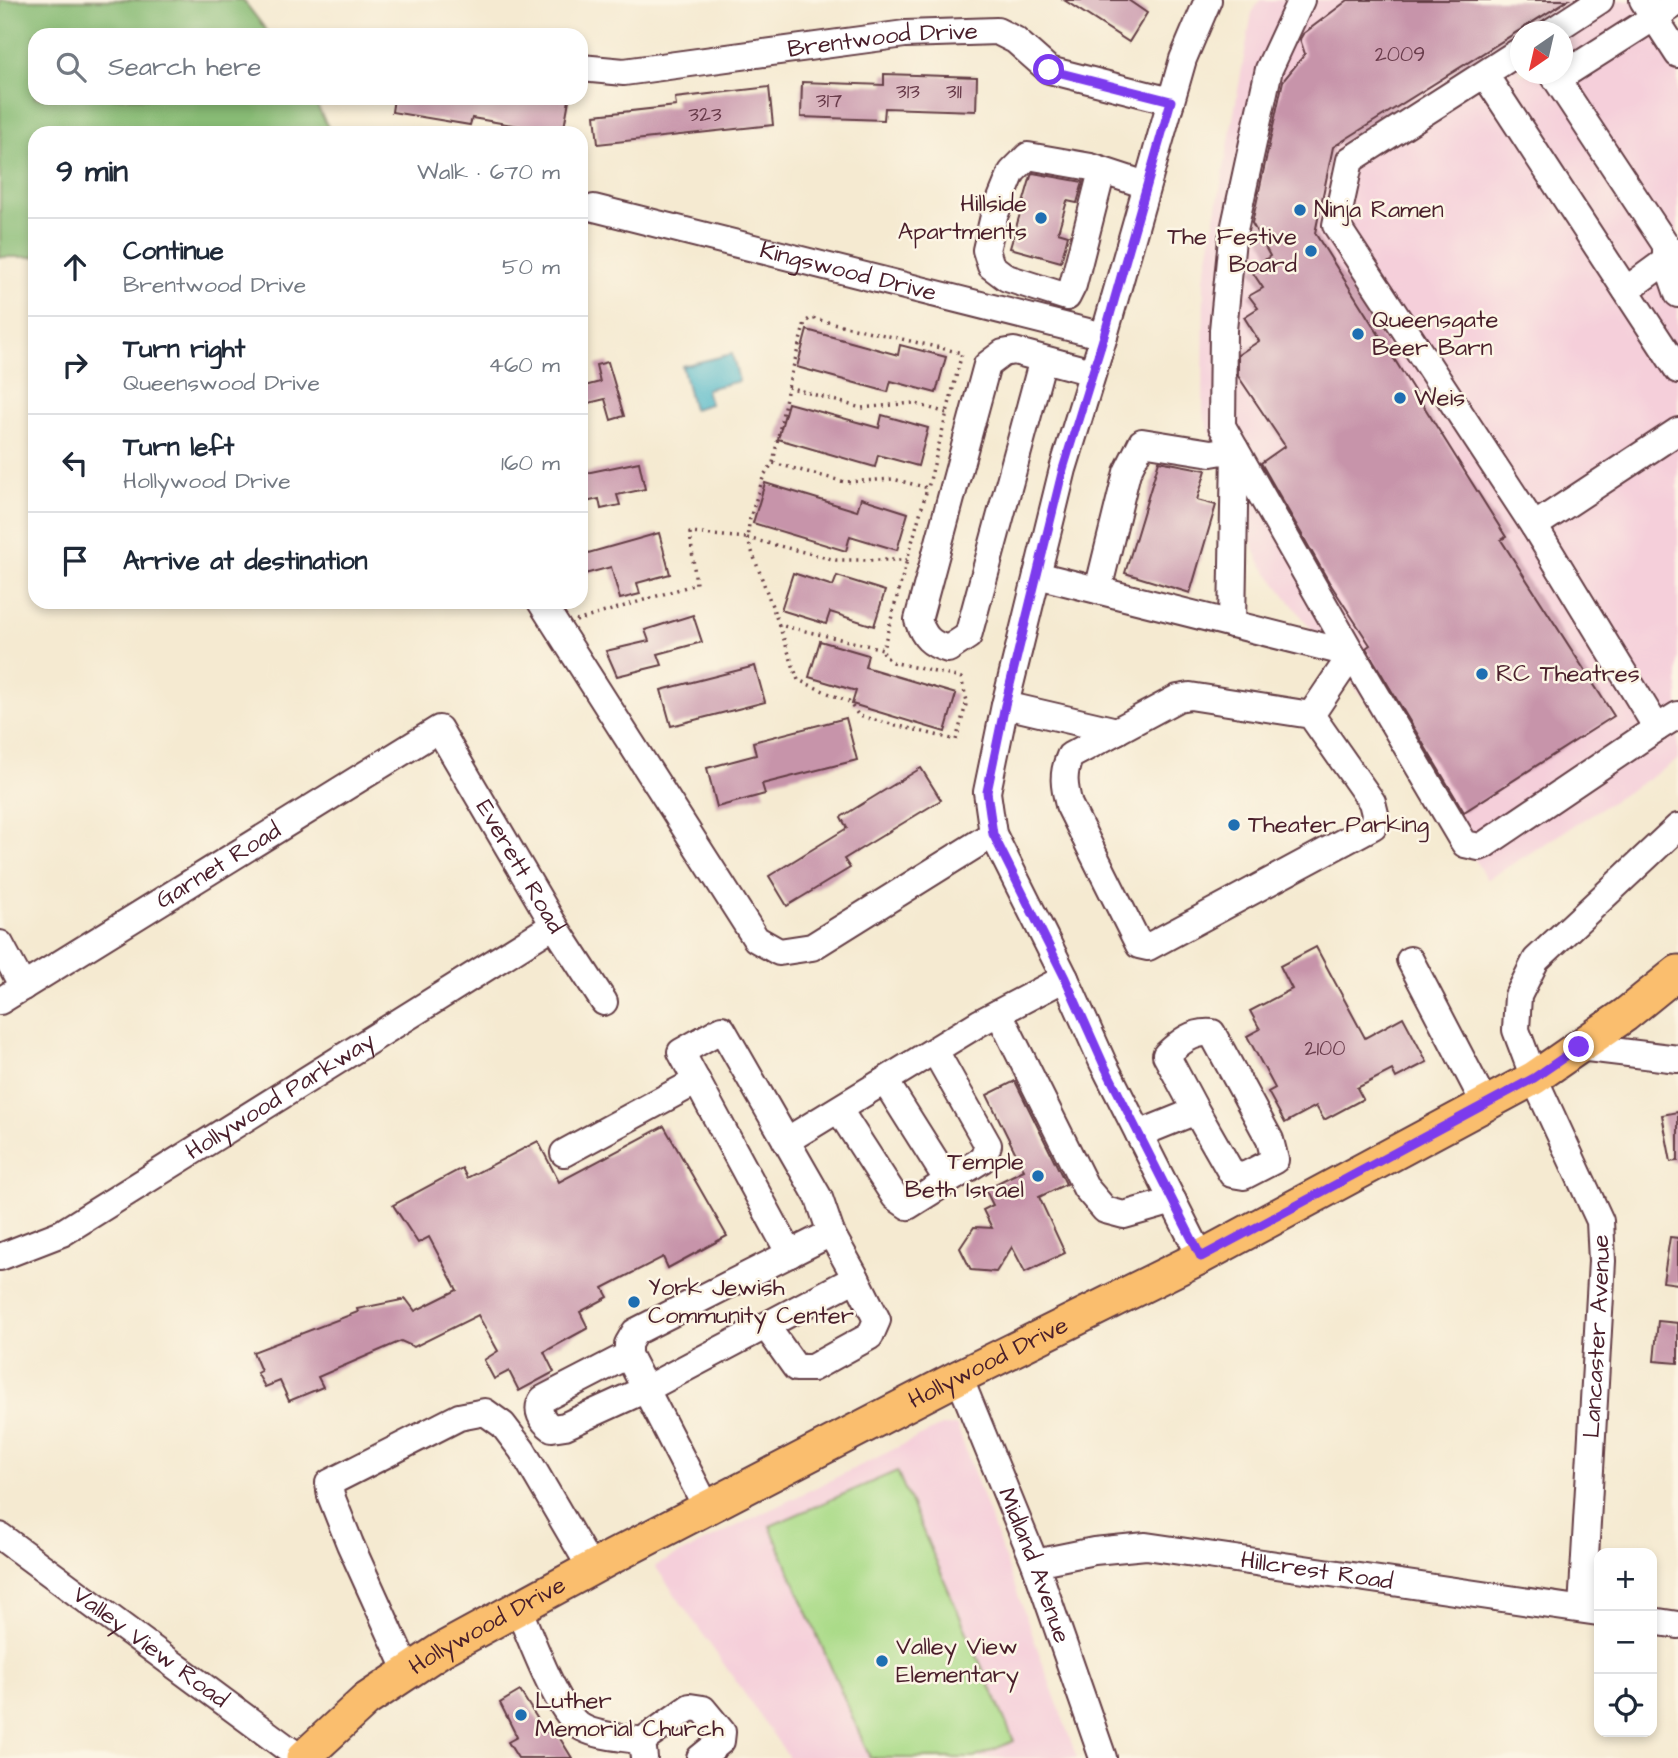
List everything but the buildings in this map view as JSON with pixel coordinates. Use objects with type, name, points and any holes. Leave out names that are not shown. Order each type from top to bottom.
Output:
[{"type":"main road","name":"Hollywood Drive","points":[[301,1758],[366,1700],[441,1650],[591,1568],[959,1377],[1201,1257],[1534,1078],[1625,1015],[1678,972]]},
{"type":"street","points":[[1201,1257],[1103,1063],[1065,978],[993,834],[987,792],[1005,705],[1063,469],[1183,59],[1208,0]]},
{"type":"street","points":[[1301,0],[1269,69],[1233,239],[1223,330],[1222,426],[1461,838],[1465,844],[1472,846],[1484,845],[1668,722],[1534,526],[1336,225],[1350,160],[1510,58]]},
{"type":"street","points":[[1568,21],[1600,0]]},
{"type":"street","points":[[1573,63],[1649,9],[1678,2]]},
{"type":"street","points":[[1649,9],[1678,54]]},
{"type":"street","name":"Brentwood Drive","points":[[588,69],[624,72],[905,34],[998,32],[1015,40],[1049,70],[1171,101]]},
{"type":"street","points":[[1485,75],[1678,370]]},
{"type":"street","points":[[1560,84],[1666,245],[1672,256],[1678,294]]},
{"type":"street","points":[[1102,170],[1073,285],[1067,297],[1007,278],[991,266],[986,250],[994,216],[1012,172],[1028,156],[1102,170],[1146,185]]},
{"type":"street","name":"Kingswood Drive","points":[[594,208],[1104,336]]},
{"type":"street","points":[[1626,290],[1672,256]]},
{"type":"street","points":[[1043,359],[968,636],[948,649],[933,645],[923,634],[918,620],[987,365],[996,357],[1014,351],[1093,372]]},
{"type":"street","points":[[1534,526],[1678,431]]},
{"type":"street","points":[[1098,590],[1127,472],[1142,442],[1211,453],[1235,449]]},
{"type":"street","points":[[1232,624],[1235,449]]},
{"type":"street","points":[[1037,575],[1352,654]]},
{"type":"street","points":[[546,609],[756,939],[779,952],[812,947],[993,834]]},
{"type":"street","points":[[1311,715],[1352,654]]},
{"type":"street","points":[[1190,696],[1311,715],[1372,802],[1375,814],[1373,826],[1148,947],[1139,945],[1069,805],[1063,785],[1064,769],[1070,756],[1178,698],[1190,696]]},
{"type":"street","points":[[1005,705],[1117,731]]},
{"type":"street","name":"Everett Road","points":[[439,730],[554,925],[604,1002]]},
{"type":"street","name":"Garnet Road","points":[[0,1001],[439,730]]},
{"type":"street","name":"Lancaster Avenue","points":[[1591,1611],[1602,1261],[1600,1221],[1534,1078],[1516,1030],[1518,996],[1536,960],[1678,827]]},
{"type":"street","name":"Hollywood Parkway","points":[[0,1257],[62,1233],[554,925]]},
{"type":"street","points":[[0,944],[23,987]]},
{"type":"street","points":[[1410,960],[1485,1104]]},
{"type":"street","points":[[786,1141],[999,1013],[1065,978]]},
{"type":"street","points":[[999,1013],[1086,1188],[1105,1210],[1124,1214],[1173,1201]]},
{"type":"street","points":[[766,1326],[796,1368],[812,1368],[870,1336],[877,1320],[831,1233],[819,1198],[722,1029],[681,1052],[790,1254]]},
{"type":"street","points":[[1199,1031],[1212,1033],[1270,1140],[1275,1160],[1244,1176],[1232,1174],[1196,1111],[1167,1055],[1177,1044],[1199,1031]]},
{"type":"street","points":[[1579,1047],[1678,1059]]},
{"type":"street","points":[[839,1110],[895,1196],[908,1206],[983,1159],[988,1145],[935,1051]]},
{"type":"street","points":[[564,1153],[697,1081]]},
{"type":"street","points":[[885,1081],[948,1181]]},
{"type":"street","points":[[1139,1134],[1196,1111]]},
{"type":"street","points":[[707,1508],[628,1355],[628,1344],[635,1332],[831,1233]]},
{"type":"street","points":[[628,1355],[550,1394],[540,1404],[539,1413],[547,1425],[559,1429],[646,1389],[856,1278]]},
{"type":"street","name":"Midland Avenue","points":[[959,1377],[1035,1563],[1103,1758]]},
{"type":"street","points":[[408,1672],[350,1544],[331,1496],[330,1483],[459,1417],[485,1412],[503,1425],[522,1450],[591,1568]]},
{"type":"street","name":"Valley View Road","points":[[0,1536],[301,1758]]},
{"type":"street","name":"Hillcrest Road","points":[[1035,1563],[1094,1551],[1146,1546],[1591,1611]]},
{"type":"street","points":[[518,1608],[548,1678],[564,1708],[579,1726],[643,1749],[691,1707],[703,1709],[722,1732],[721,1741],[700,1758]]},
{"type":"street","points":[[1657,1622],[1678,1625]]},
{"type":"path","points":[[811,318],[961,353],[928,488],[883,649],[884,655],[892,662],[961,678],[967,701],[956,740],[859,716],[849,702],[798,680],[747,538],[750,518],[764,475],[774,463],[788,387],[805,322],[811,318]]},
{"type":"path","points":[[788,387],[861,408],[913,403],[972,421]]},
{"type":"path","points":[[774,463],[845,482],[892,479],[928,488]]},
{"type":"path","points":[[558,628],[582,618],[696,584],[690,533],[747,538],[836,560],[907,560]]},
{"type":"path","points":[[779,625],[883,649]]},
{"type":"shaded area","points":[[1260,0],[1678,0],[1678,760],[1487,880],[1425,778],[1259,561],[1203,414],[1204,279],[1252,13]]},
{"type":"shaded area","name":"Valley View Elementary","points":[[941,1426],[957,1426],[1077,1758],[787,1758],[655,1566]]},
{"type":"green space","points":[[0,0],[243,0],[265,28],[28,28],[28,105],[317,105],[327,126],[28,126],[28,257],[0,257]]},
{"type":"green space","points":[[897,1471],[1014,1741],[974,1758],[870,1758],[770,1526]]},
{"type":"water","points":[[732,354],[739,381],[706,389],[710,404],[693,409],[682,366]]},
{"type":"place","name":"Ninja Ramen","points":[[1300,210]]},
{"type":"place","name":"Hillside Apartments","points":[[1041,218]]},
{"type":"place","name":"The Festive Board","points":[[1311,251]]},
{"type":"place","name":"Queensgate Beer Barn","points":[[1358,334]]},
{"type":"place","name":"Weis","points":[[1400,398]]},
{"type":"place","name":"RC Theatres","points":[[1482,674]]},
{"type":"place","name":"Theater Parking","points":[[1234,825]]},
{"type":"place","name":"Temple Beth Israel","points":[[1038,1176]]},
{"type":"place","name":"York Jewish Community Center","points":[[634,1302]]},
{"type":"place","name":"Valley View Elementary","points":[[882,1661]]},
{"type":"place","name":"Luther Memorial Church","points":[[521,1715]]},
{"type":"route","points":[[1049,70],[1171,101],[1063,469],[1005,705],[987,792],[993,834],[1065,978],[1103,1063],[1201,1257],[1534,1078],[1579,1047]]}]
